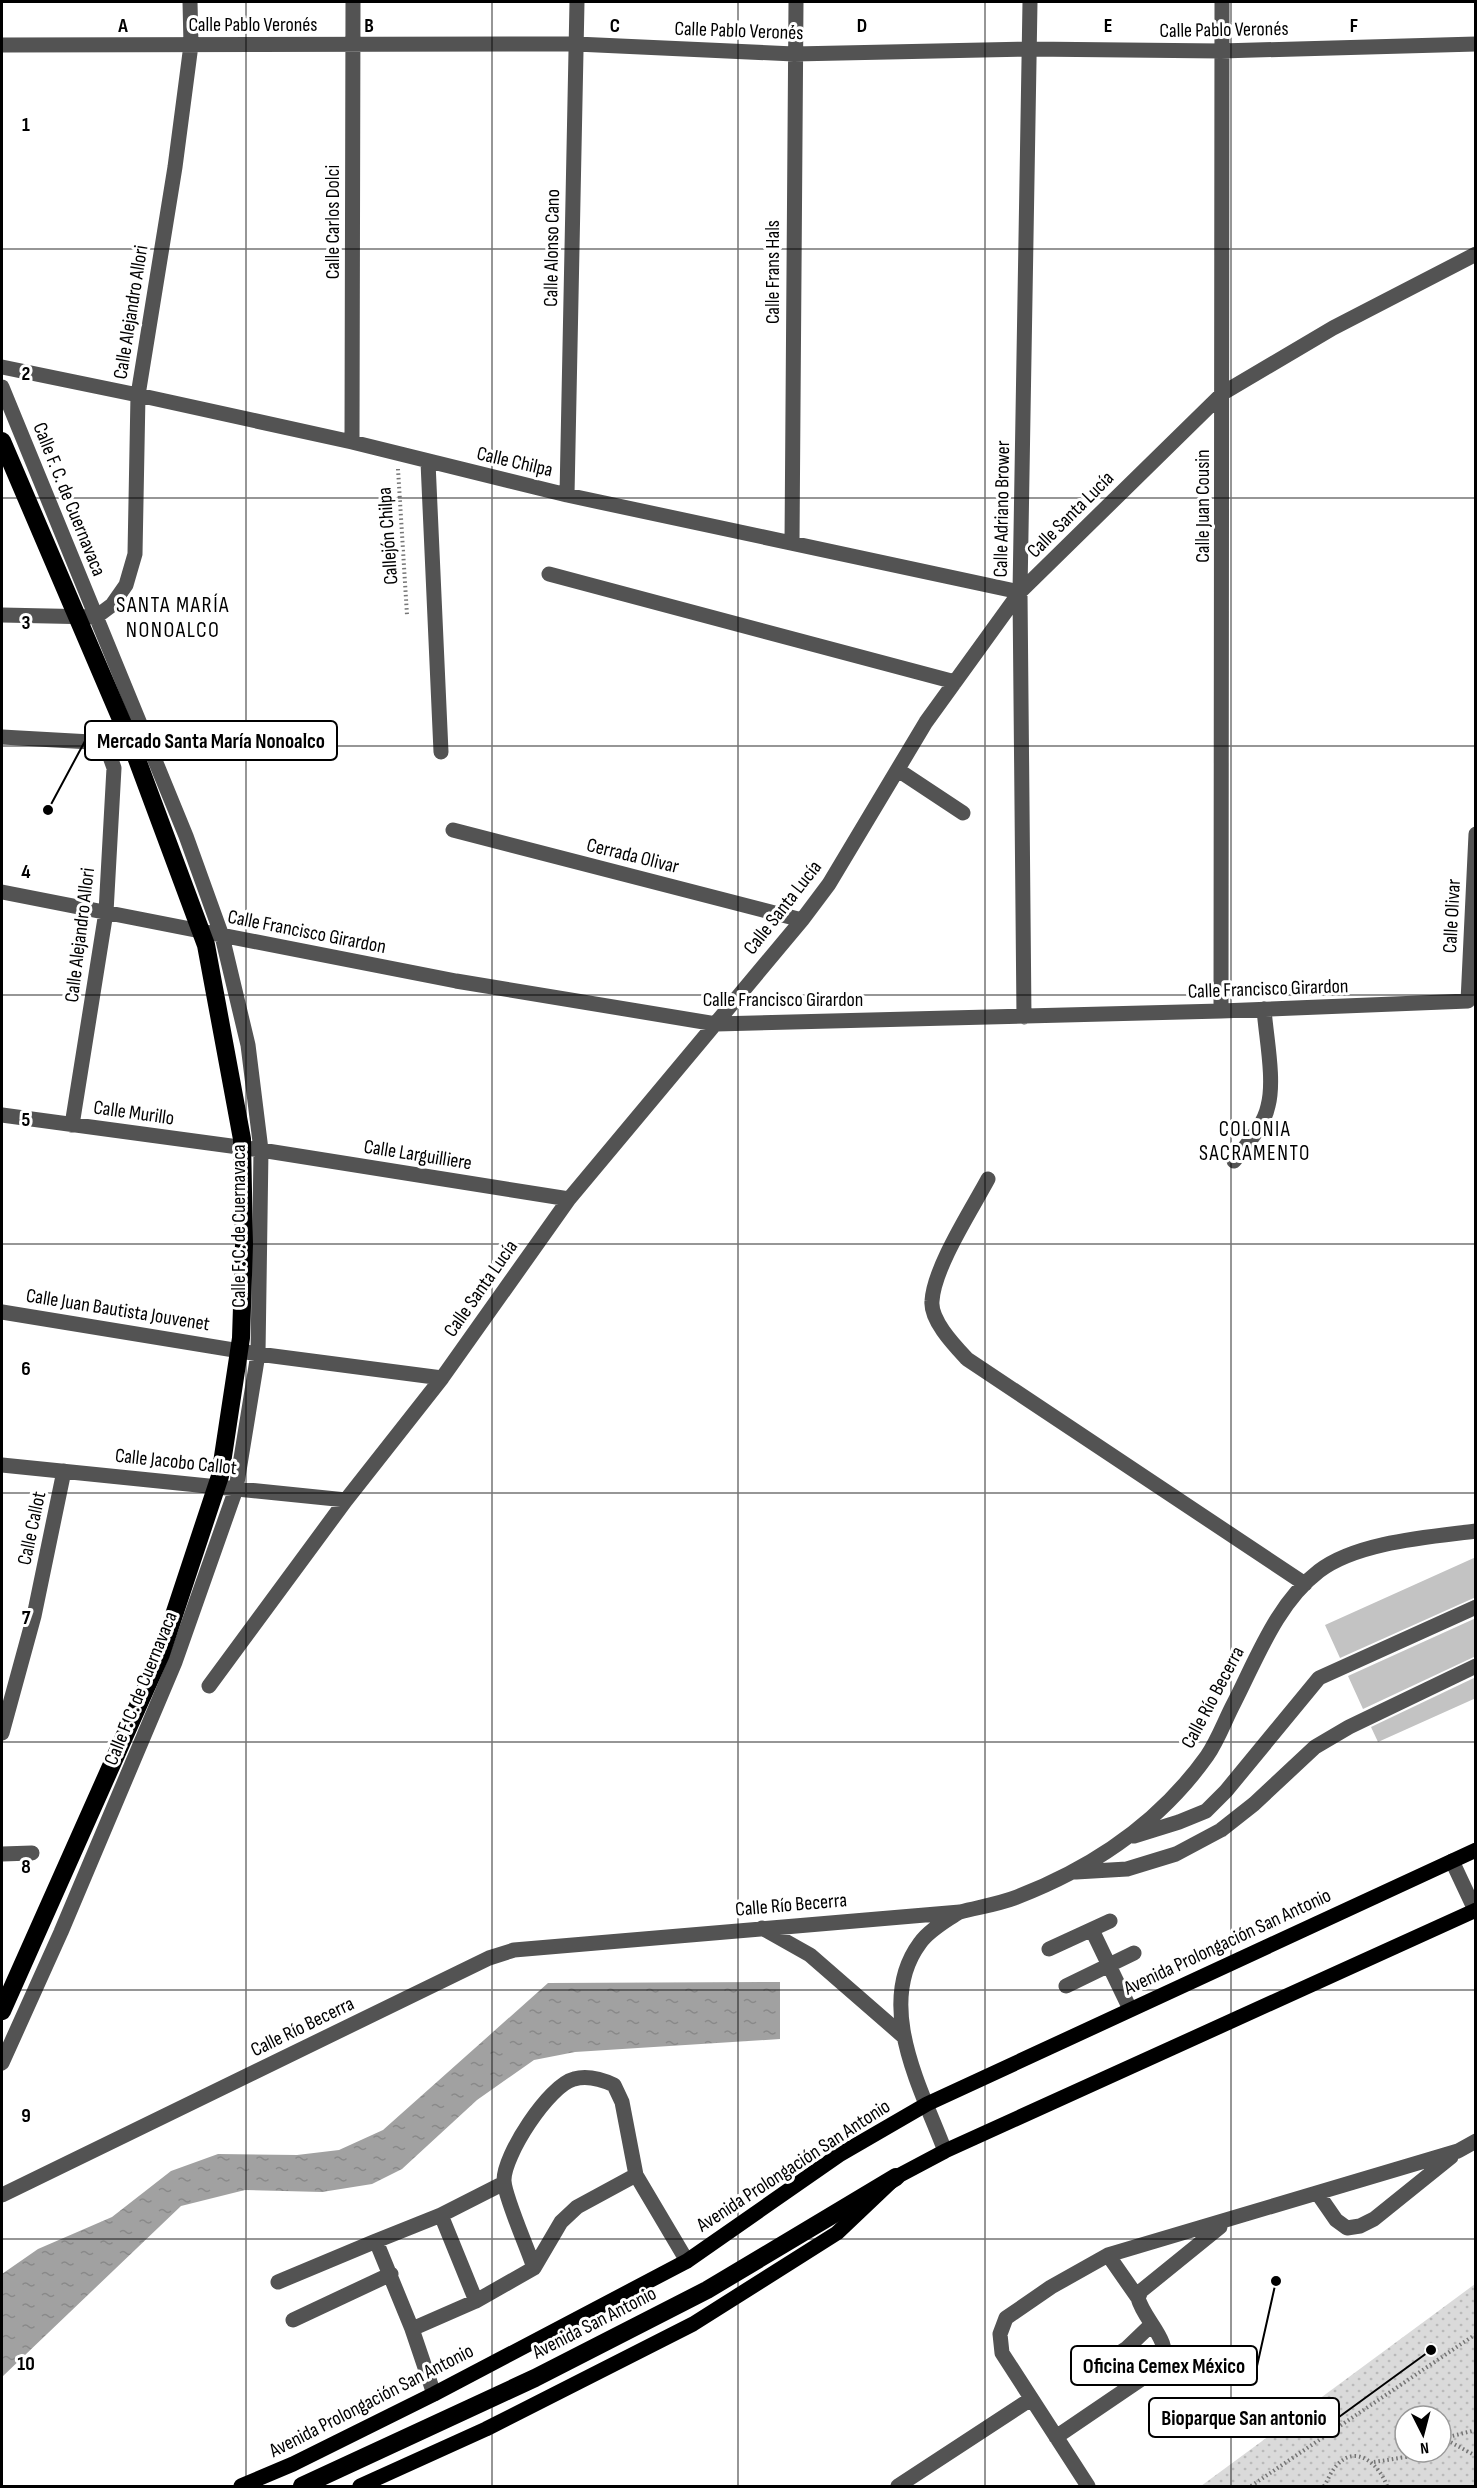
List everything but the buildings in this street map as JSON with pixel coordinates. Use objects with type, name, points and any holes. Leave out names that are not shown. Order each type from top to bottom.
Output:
[{"type":"highway","points":[[2,441],[129,738],[206,945],[242,1138],[244,1244],[241,1338],[220,1476],[161,1654],[2,2011]]},
{"type":"highway","name":"Avenida San Antonio","points":[[302,2487],[535,2378],[707,2290],[896,2177]]},
{"type":"main road","name":"Avenida Prolongación San Antonio","points":[[241,2487],[293,2464],[434,2394],[687,2261],[839,2155],[927,2104],[1476,1850]]},
{"type":"main road","points":[[360,2487],[486,2429],[693,2324],[837,2233],[896,2177],[945,2151],[1475,1910]]},
{"type":"street","name":"Calle Alejandro Allori","points":[[96,617],[112,605],[126,585],[135,554],[138,395],[175,167],[191,45],[190,2]]},
{"type":"street","name":"Calle Carlos Dolci","points":[[352,442],[353,2]]},
{"type":"street","name":"Calle Alonso Cano","points":[[567,495],[577,2]]},
{"type":"street","name":"Calle Frans Hals","points":[[792,543],[796,2]]},
{"type":"street","name":"Calle Adriano Brower","points":[[1024,1017],[1020,592],[1030,2]]},
{"type":"street","name":"Calle Juan Cousin","points":[[1221,1011],[1222,2]]},
{"type":"street","name":"Calle Pablo Veronés","points":[[2,45],[576,44],[794,54],[1029,49],[1221,51],[1476,44]]},
{"type":"street","name":"Calle Santa Lucía","points":[[209,1686],[346,1500],[442,1378],[569,1199],[802,920],[829,884],[926,722],[1020,592],[1223,393],[1333,328],[1476,254]]},
{"type":"street","name":"Calle Chilpa","points":[[2,368],[352,442],[397,455],[567,495],[1020,592]]},
{"type":"street","name":"Calle F. C. de Cuernavaca","points":[[2,387],[186,836],[222,936],[248,1045],[261,1150],[258,1353],[236,1489],[176,1662],[61,1932],[2,2063]]},
{"type":"street","points":[[428,462],[441,752]]},
{"type":"street","points":[[549,574],[955,682]]},
{"type":"street","points":[[2,615],[96,617]]},
{"type":"street","name":"Calle Alejandro Allori","points":[[2,737],[92,742],[108,751],[114,768],[106,912],[72,1125]]},
{"type":"street","points":[[898,770],[963,813]]},
{"type":"street","name":"Cerrada Olivar","points":[[453,830],[802,920]]},
{"type":"street","name":"Calle Olivar","points":[[1467,1001],[1476,834]]},
{"type":"street","name":"Calle Francisco Girardon","points":[[2,892],[456,981],[716,1024],[1221,1011],[1467,1001]]},
{"type":"street","points":[[1234,1161],[1262,1121],[1268,1107],[1270,1089],[1264,1009]]},
{"type":"street","name":"Calle Murillo","points":[[2,1115],[261,1150]]},
{"type":"street","name":"Calle Larguilliere","points":[[261,1150],[569,1199]]},
{"type":"street","points":[[988,1179],[941,1268],[931,1302],[945,1335],[967,1359],[1305,1584]]},
{"type":"street","name":"Calle Juan Bautista Jouvenet","points":[[2,1312],[258,1353],[442,1378]]},
{"type":"street","name":"Calle Jacobo Callot","points":[[2,1465],[346,1500]]},
{"type":"street","name":"Calle Callot","points":[[2,1733],[34,1616],[64,1471]]},
{"type":"street","name":"Calle Río Becerra","points":[[2,2195],[489,1958],[514,1950],[960,1912],[1016,1898],[1071,1872],[1128,1838],[1169,1802],[1208,1755],[1262,1648],[1292,1595],[1320,1570],[1362,1551],[1404,1541],[1476,1531]]},
{"type":"street","points":[[1128,1838],[1179,1822],[1206,1810],[1226,1791],[1300,1698],[1319,1678],[1476,1607]]},
{"type":"street","points":[[1071,1872],[1127,1869],[1176,1854],[1221,1830],[1254,1804],[1315,1747],[1349,1726],[1476,1666]]},
{"type":"street","points":[[2,1854],[32,1853]]},
{"type":"street","points":[[1452,1861],[1475,1910]]},
{"type":"street","points":[[945,2151],[903,2036],[903,1990],[914,1953],[930,1932],[960,1912]]},
{"type":"street","points":[[1049,1949],[1110,1921]]},
{"type":"street","points":[[762,1928],[810,1955],[903,2036]]},
{"type":"street","points":[[1092,1930],[1130,2009]]},
{"type":"street","points":[[1066,1986],[1134,1953]]},
{"type":"street","points":[[534,2268],[504,2183],[507,2163],[515,2147],[554,2090],[573,2079],[596,2078],[614,2085],[622,2102],[636,2175],[687,2261]]},
{"type":"street","points":[[1317,2194],[1336,2220],[1347,2228],[1360,2226],[1374,2219],[1458,2151],[1476,2141]]},
{"type":"street","points":[[1088,2487],[1002,2353],[1000,2334],[1006,2318],[1051,2287],[1108,2255],[1458,2151]]},
{"type":"street","points":[[412,2329],[476,2301],[534,2268],[561,2222],[577,2207],[636,2175]]},
{"type":"street","points":[[278,2282],[441,2215],[504,2183]]},
{"type":"street","points":[[441,2215],[476,2301]]},
{"type":"street","points":[[1138,2298],[1141,2291],[1225,2222]]},
{"type":"street","points":[[376,2241],[412,2329],[434,2394]]},
{"type":"street","points":[[1056,2437],[1162,2365],[1166,2356],[1164,2346],[1138,2298],[1108,2255]]},
{"type":"street","points":[[293,2320],[391,2274]]},
{"type":"street","points":[[1093,2370],[1127,2348],[1151,2325]]},
{"type":"street","points":[[898,2487],[1031,2399]]},
{"type":"path","name":"Callejón Chilpa","points":[[397,455],[407,615]]},
{"type":"path","points":[[1251,2487],[1476,2334]]},
{"type":"path","points":[[1453,2436],[1476,2430]]},
{"type":"path","points":[[1453,2444],[1476,2456]]},
{"type":"path","points":[[1324,2487],[1337,2464],[1348,2458],[1361,2457],[1374,2462],[1383,2474],[1387,2487]]},
{"type":"path","points":[[1374,2462],[1393,2457]]},
{"type":"shaded area","points":[[1475,2284],[1475,2486],[1201,2486]]},
{"type":"water","points":[[780,1982],[780,2039],[575,2052],[534,2060],[477,2100],[402,2169],[372,2184],[322,2192],[245,2190],[181,2206],[2,2377],[2,2274],[38,2249],[112,2217],[171,2171],[218,2154],[297,2155],[339,2150],[383,2130],[548,1983]]},
{"type":"place","name":"Mercado Santa María Nonoalco","points":[[48,810]]},
{"type":"place","name":"Oficina Cemex México","points":[[1276,2281]]},
{"type":"place","name":"Bioparque San antonio","points":[[1431,2350]]},
{"type":"district","name":"SANTA MARÍA NONOALCO","points":[[173,616]]},
{"type":"district","name":"COLONIA SACRAMENTO","points":[[1255,1141]]}]
